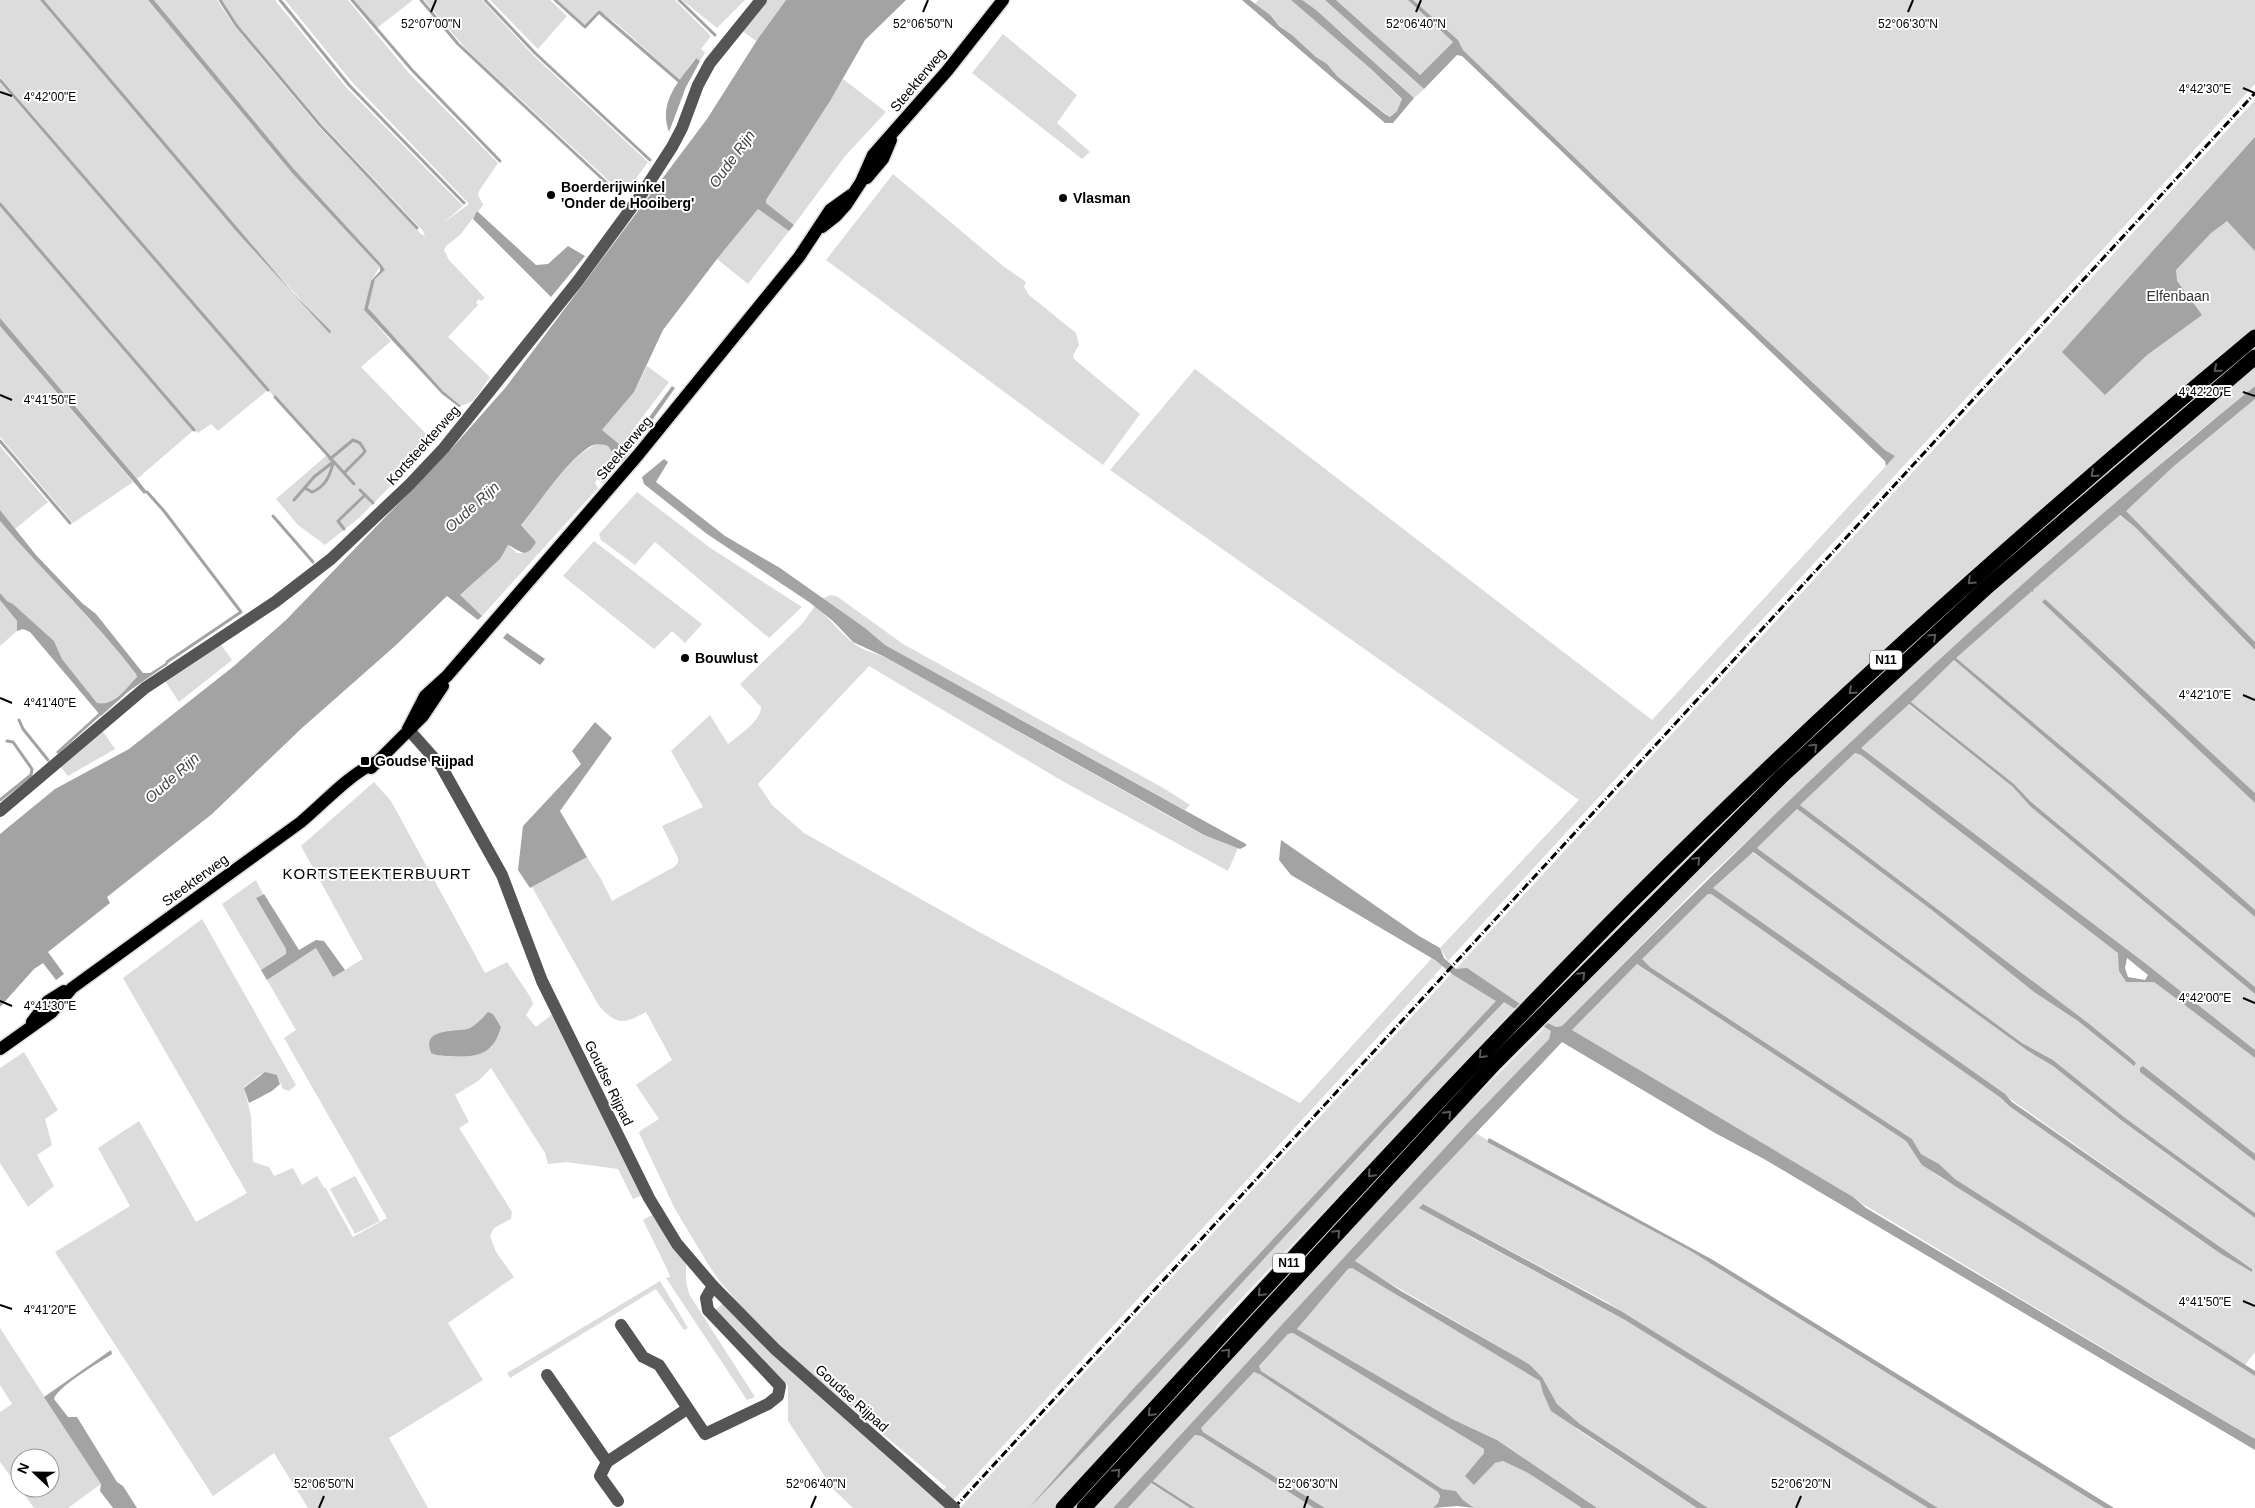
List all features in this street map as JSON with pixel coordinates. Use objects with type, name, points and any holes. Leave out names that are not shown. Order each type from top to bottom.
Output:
[{"type":"highway","name":"N11","points":[[1084,1508],[1522,1024],[1534,1001],[1636,898],[1773,764],[1976,576],[2147,427],[2255,338]]},
{"type":"highway","name":"N11","points":[[1063,1508],[1522,1024],[1547,1009],[1782,776],[1987,586],[2255,358]]},
{"type":"main road","name":"Steekterweg","points":[[0,1049],[28,1028],[48,1002],[61,992],[72,988],[301,822],[334,794],[342,783],[376,762],[423,716],[432,704],[447,676],[638,455],[799,257],[830,210],[851,196],[861,182],[873,155],[1004,0]]},
{"type":"street","name":"Kortsteekterweg","points":[[0,811],[145,688],[275,602],[331,559],[409,485],[444,448],[581,275],[640,195],[672,148],[682,128],[698,84],[710,63],[761,0]]},
{"type":"street","name":"Goudse Rijpad","points":[[408,729],[441,766],[502,875],[542,981],[649,1198],[677,1244],[713,1286],[775,1349],[954,1508]]},
{"type":"street","points":[[620,1325],[643,1357],[659,1365],[704,1434],[768,1404],[778,1396],[780,1386],[708,1310],[706,1298],[713,1286]]},
{"type":"street","points":[[547,1375],[607,1462]]},
{"type":"street","points":[[618,1501],[600,1476],[607,1462],[687,1409]]},
{"type":"green space","points":[[0,0],[40,0],[236,231],[330,334],[331,331],[256,251],[184,168],[44,0],[148,0],[293,174],[380,267],[371,281],[364,310],[391,341],[361,367],[434,442],[359,518],[325,545],[298,525],[276,499],[327,455],[268,390],[218,431],[211,424],[198,433],[194,430],[137,479],[0,318],[0,83],[214,327],[0,77]]},
{"type":"green space","points":[[154,0],[217,0],[235,27],[318,126],[425,236],[423,231],[321,123],[237,24],[221,0],[275,0],[346,87],[463,206],[443,223],[469,204],[352,82],[285,0],[348,0],[409,73],[498,163],[479,191],[478,195],[483,205],[460,235],[446,246],[444,250],[449,260],[485,298],[481,301],[479,299],[476,302],[478,305],[448,337],[490,377],[473,401],[461,406],[443,391],[373,315],[368,307],[375,279],[385,270],[381,264],[293,168]]},
{"type":"green space","points":[[354,0],[413,0],[377,28]]},
{"type":"green space","points":[[424,0],[482,0],[533,55],[648,162],[624,195],[466,49]]},
{"type":"green space","points":[[490,0],[550,0],[567,16],[538,49]]},
{"type":"green space","points":[[557,0],[675,0],[711,36],[701,49],[705,53],[700,61],[695,58],[680,80],[616,23],[598,10],[585,25]]},
{"type":"green space","points":[[682,0],[745,0],[717,28]]},
{"type":"green space","points":[[767,0],[786,0],[756,41],[741,30]]},
{"type":"green space","points":[[1258,0],[1291,0],[1371,69],[1402,100],[1397,111],[1390,117],[1337,76],[1327,64],[1316,57],[1255,4]]},
{"type":"green space","points":[[1302,0],[1325,0],[1424,89],[1414,98],[1340,31]]},
{"type":"green space","points":[[1336,0],[1408,0],[1453,42],[1420,75]]},
{"type":"green space","points":[[1413,0],[2255,0],[2255,84],[1448,961],[1440,948],[1579,800],[1110,470],[1195,369],[1652,720],[1895,456],[1885,450],[1680,259],[1463,50],[1458,40]]},
{"type":"green space","points":[[1003,34],[1077,95],[1057,123],[1090,152],[1082,159],[972,73]]},
{"type":"green space","points":[[843,79],[886,112],[845,156],[794,225],[766,203],[766,200]]},
{"type":"green space","name":"Elfenbaan","points":[[2255,100],[2255,332],[1586,938],[1515,1008],[1242,1298],[1218,1324],[1204,1346],[1054,1508],[960,1508]]},
{"type":"green space","points":[[893,174],[1003,266],[1026,282],[1024,287],[1029,295],[1076,333],[1079,345],[1073,355],[1074,359],[1140,414],[1103,465],[826,260]]},
{"type":"green space","points":[[758,209],[789,231],[748,284],[717,259]]},
{"type":"green space","points":[[0,326],[133,482],[73,523],[0,437]]},
{"type":"green space","points":[[647,366],[669,382],[631,432],[624,448],[602,430],[634,392]]},
{"type":"green space","points":[[2255,367],[2255,386],[2181,446],[1923,676],[1703,882],[1562,1026],[1556,1027],[1548,1023],[1662,904],[1840,732],[2023,565]]},
{"type":"green space","points":[[2255,399],[2255,642],[2125,511],[2174,466]]},
{"type":"green space","points":[[598,444],[608,446],[619,463],[604,484],[597,479],[595,483],[598,488],[482,616],[459,596],[476,581],[508,545],[517,553],[522,553],[536,542],[521,525],[567,467],[588,449]]},
{"type":"green space","points":[[0,446],[48,502],[15,529],[0,510]]},
{"type":"green space","points":[[637,492],[709,547],[802,607],[769,638],[655,542],[635,565],[601,540],[599,534]]},
{"type":"green space","points":[[2119,515],[2136,528],[2255,650],[2255,793],[2045,599],[2042,602],[2255,803],[2255,910],[1955,658]]},
{"type":"green space","points":[[0,521],[136,674],[137,677],[114,699],[97,703],[62,659],[54,641],[0,593]]},
{"type":"green space","points":[[594,541],[702,624],[685,643],[672,631],[654,649],[563,576]]},
{"type":"green space","points":[[831,595],[838,597],[903,644],[1165,789],[1190,805],[1185,810],[885,645],[865,628],[821,599]]},
{"type":"green space","points":[[0,600],[17,621],[17,631],[0,646]]},
{"type":"green space","points":[[815,606],[847,638],[859,647],[885,657],[1181,823],[1204,835],[1238,848],[1228,871],[1064,782],[869,666],[758,784],[772,805],[804,833],[981,933],[1300,1103],[1432,958],[1443,966],[946,1508],[853,1508],[833,1489],[788,1421],[788,1386],[715,1311],[723,1303],[936,1498],[946,1487],[767,1337],[718,1279],[675,1209],[639,1133],[659,1119],[636,1085],[672,1060],[646,1012],[632,1019],[621,1021],[611,1017],[599,1006],[532,887],[587,857],[612,901],[674,867],[678,863],[678,858],[662,826],[703,807],[671,751],[710,715],[728,744],[749,727],[760,712],[761,707],[740,684],[802,624]]},
{"type":"green space","points":[[220,643],[232,660],[179,702],[165,681]]},
{"type":"green space","points":[[1954,660],[2255,917],[2255,987],[2030,801],[2014,784],[1911,702]]},
{"type":"green space","points":[[1908,704],[2013,787],[2031,807],[2255,994],[2255,1050],[2145,963],[1860,748]]},
{"type":"green space","points":[[102,730],[115,749],[68,776],[60,766]]},
{"type":"green space","points":[[1855,753],[1861,755],[2119,953],[2119,971],[2126,982],[2154,982],[2255,1058],[2255,1154],[2143,1066],[2140,1072],[2255,1161],[2255,1213],[2124,1117],[2053,1060],[2022,1043],[1757,848],[1797,809],[1933,911],[2034,992],[2078,1021],[2134,1066],[2064,1005],[1800,805]]},
{"type":"green space","points":[[374,782],[391,801],[485,973],[507,962],[531,998],[533,1004],[526,1015],[536,1027],[554,1013],[643,1195],[633,1199],[618,1169],[566,1162],[548,1164],[545,1153],[491,1068],[478,1081],[455,1095],[469,1122],[459,1128],[512,1212],[511,1219],[494,1228],[490,1236],[496,1252],[514,1277],[448,1323],[483,1380],[389,1438],[428,1508],[308,1508],[274,1453],[213,1496],[55,1252],[130,1206],[98,1148],[139,1121],[196,1222],[247,1193],[123,978],[202,919],[296,1085],[289,1091],[283,1089],[277,1075],[261,1074],[244,1087],[251,1116],[253,1162],[269,1167],[274,1176],[293,1168],[302,1185],[317,1176],[353,1237],[387,1218],[284,1038],[296,1030],[267,980],[316,948],[333,977],[363,959],[301,846]],"holes":[[[488,1013],[493,1014],[501,1027],[499,1035],[491,1047],[431,1053],[429,1045],[431,1039],[436,1035],[470,1028]]]},
{"type":"green space","points":[[1751,852],[1778,869],[2028,1051],[2053,1066],[2121,1120],[2255,1218],[2255,1352],[2245,1365],[1955,1179],[1939,1164],[1921,1154],[1912,1139],[1650,967],[1641,959],[1708,894],[1711,894],[2001,1098],[2009,1106],[2221,1254],[2252,1272],[2252,1269],[1714,891],[1713,888]]},
{"type":"green space","points":[[256,880],[263,894],[256,898],[286,949],[286,954],[261,970],[222,904]]},
{"type":"green space","points":[[1637,964],[1906,1141],[1915,1154],[1940,1177],[1954,1184],[2255,1376],[2255,1439],[1572,1030]]},
{"type":"green space","points":[[1545,1027],[1552,1031],[1549,1039],[1465,1126],[1113,1508],[1096,1508],[1373,1204]]},
{"type":"green space","points":[[24,1052],[58,1110],[45,1119],[52,1145],[37,1155],[54,1186],[28,1207],[0,1163],[0,1068]]},
{"type":"green space","points":[[1476,1133],[1487,1140],[1487,1142],[1689,1250],[2105,1508],[1938,1508],[1605,1301],[1423,1204],[1471,1237],[1625,1320],[1928,1508],[1708,1508],[1580,1424],[1557,1404],[1542,1377],[1529,1364],[1357,1264],[1355,1261]]},
{"type":"green space","points":[[355,1176],[380,1221],[355,1234],[330,1189]]},
{"type":"green space","points":[[652,1215],[686,1261],[686,1281],[689,1294],[755,1397],[747,1400],[666,1278],[670,1277],[668,1271],[643,1220]]},
{"type":"green space","points":[[1352,1268],[1541,1381],[1543,1393],[1578,1430],[1697,1508],[1597,1508],[1497,1440],[1452,1419],[1297,1329],[1348,1269]]},
{"type":"green space","points":[[660,1281],[688,1328],[684,1330],[656,1289],[510,1378],[507,1373]]},
{"type":"green space","points":[[0,1328],[101,1484],[68,1508],[34,1508],[27,1498],[60,1498],[60,1448],[10,1448],[10,1476],[0,1462],[0,1412],[12,1404],[0,1385]]},
{"type":"green space","points":[[1293,1333],[1484,1449],[1484,1453],[1466,1475],[1474,1485],[1495,1463],[1503,1461],[1528,1473],[1582,1508],[1474,1508],[1463,1500],[1456,1491],[1442,1489],[1260,1371],[1259,1366],[1288,1334]]},
{"type":"green space","points":[[1254,1372],[1438,1492],[1440,1496],[1438,1503],[1433,1508],[1325,1508],[1203,1432],[1201,1428]]},
{"type":"green space","points":[[1195,1435],[1201,1436],[1314,1508],[1195,1508],[1153,1481]]},
{"type":"green space","points":[[1150,1483],[1190,1508],[1128,1508]]},
{"type":"water","points":[[40,0],[44,0],[293,293],[331,331],[330,334],[236,231]]},
{"type":"water","points":[[148,0],[154,0],[293,168],[381,264],[385,270],[375,279],[368,308],[443,391],[461,406],[459,407],[442,394],[364,310],[371,281],[380,271],[380,267],[293,174]]},
{"type":"water","name":"Oude Rijn","points":[[786,0],[906,0],[865,40],[830,101],[766,200],[766,203],[794,225],[789,231],[758,209],[663,330],[634,392],[602,430],[624,448],[627,447],[672,386],[675,388],[624,460],[619,463],[608,446],[600,444],[591,446],[580,454],[562,473],[521,525],[536,542],[532,548],[529,551],[523,552],[508,545],[500,559],[460,595],[482,616],[478,620],[447,596],[395,646],[302,728],[212,814],[107,897],[110,903],[48,952],[64,974],[56,980],[43,963],[34,969],[0,1007],[0,834],[55,789],[129,749],[234,666],[286,620],[453,447],[506,387],[707,119],[759,37]]},
{"type":"water","points":[[1242,0],[1250,0],[1270,15],[1279,26],[1327,64],[1337,76],[1390,117],[1397,111],[1402,99],[1371,69],[1291,0],[1302,0],[1316,10],[1414,98],[1393,123],[1385,123]]},
{"type":"water","points":[[1325,0],[1336,0],[1420,75],[1453,42],[1408,0],[1413,0],[1458,40],[1463,50],[1680,259],[1885,450],[1895,456],[1886,466],[1885,461],[1462,56],[1457,55],[1424,89]]},
{"type":"water","points":[[696,58],[700,61],[686,87],[669,132],[666,121],[668,101],[677,84]]},
{"type":"water","points":[[2255,137],[2255,251],[2227,221],[2211,233],[2176,270],[2177,281],[2202,315],[2147,355],[2105,395],[2062,352]]},
{"type":"water","points":[[477,211],[536,265],[548,264],[568,246],[585,256],[551,297],[473,219]]},
{"type":"water","points":[[0,318],[147,492],[144,494],[0,326]]},
{"type":"water","points":[[2255,386],[2255,399],[2174,466],[2126,511],[2255,642],[2255,650],[2136,528],[2120,515],[2033,590],[2034,593],[2032,591],[1956,658],[2221,880],[2255,910],[2255,917],[1954,660],[1911,702],[2014,784],[2030,801],[2255,987],[2255,994],[2031,807],[2013,787],[1909,704],[1861,748],[2145,963],[2255,1050],[2255,1058],[2154,982],[2126,982],[2119,971],[2118,953],[1861,755],[1855,753],[1800,805],[2088,1023],[2132,1059],[2136,1063],[2134,1066],[2078,1021],[2034,992],[1933,911],[1797,809],[1757,848],[2022,1043],[2053,1060],[2124,1117],[2255,1213],[2255,1218],[2121,1120],[2053,1066],[2028,1051],[1753,852],[1713,888],[2005,1094],[2012,1102],[2252,1269],[2252,1272],[2221,1254],[2009,1106],[2001,1098],[1711,894],[1708,894],[1642,959],[1650,967],[1912,1139],[1921,1154],[1939,1164],[1955,1179],[2255,1371],[2255,1376],[1922,1165],[1906,1141],[1637,964],[1572,1030],[1853,1197],[1866,1208],[2255,1439],[2255,1450],[1764,1159],[1715,1133],[1562,1042],[1355,1261],[1401,1291],[1529,1364],[1542,1377],[1557,1404],[1580,1424],[1708,1508],[1697,1508],[1551,1411],[1540,1381],[1352,1268],[1348,1269],[1297,1329],[1452,1419],[1497,1440],[1597,1508],[1582,1508],[1528,1473],[1503,1461],[1495,1463],[1474,1485],[1465,1476],[1484,1453],[1484,1449],[1293,1333],[1288,1334],[1259,1366],[1261,1371],[1442,1489],[1456,1491],[1463,1500],[1474,1508],[1457,1506],[1433,1508],[1438,1503],[1440,1496],[1438,1492],[1254,1372],[1201,1428],[1203,1432],[1325,1508],[1314,1508],[1201,1436],[1195,1435],[1153,1481],[1195,1508],[1190,1508],[1151,1483],[1128,1508],[1113,1508],[1465,1126],[1549,1039],[1551,1031],[1504,1002],[1432,1077],[1139,1394],[1029,1508],[1133,1389],[1496,1001],[1452,974],[1435,960],[1291,875],[1279,860],[1281,840],[1419,936],[1440,948],[1444,958],[1456,969],[1467,968],[1548,1023],[1556,1027],[1562,1026],[1729,859],[1900,696],[1987,616],[2164,461]],"holes":[[[2127,958],[2148,975],[2145,980],[2128,977],[2125,968]]]},
{"type":"water","points":[[664,459],[668,462],[656,482],[725,536],[780,568],[865,628],[885,645],[1246,844],[1246,846],[1240,849],[1204,835],[885,657],[853,642],[833,621],[809,602],[707,534],[644,484],[642,477]]},
{"type":"water","points":[[0,510],[36,555],[82,603],[96,614],[143,673],[150,673],[167,662],[168,664],[129,691],[101,716],[30,632],[23,629],[17,631],[17,621],[0,600],[0,593],[54,641],[62,659],[97,703],[109,702],[114,699],[137,677],[136,674],[104,635],[0,521]]},
{"type":"water","points":[[2045,599],[2255,793],[2255,803],[2042,602]]},
{"type":"water","points":[[507,633],[545,659],[540,665],[503,638]]},
{"type":"water","points":[[595,722],[612,738],[560,811],[587,857],[530,888],[518,870],[523,826],[581,764],[572,751]]},
{"type":"water","points":[[264,894],[299,950],[316,940],[324,941],[345,970],[333,977],[316,948],[267,980],[261,970],[286,954],[286,949],[256,898]]},
{"type":"water","points":[[488,1012],[493,1014],[501,1027],[498,1036],[489,1049],[469,1056],[443,1056],[431,1053],[429,1044],[431,1038],[442,1032],[470,1028]]},
{"type":"water","points":[[2143,1066],[2255,1154],[2255,1161],[2140,1072],[2140,1068]]},
{"type":"water","points":[[265,1072],[277,1075],[280,1084],[272,1091],[249,1103],[244,1088]]},
{"type":"water","points":[[1489,1138],[1713,1260],[2114,1508],[2105,1508],[2090,1499],[1689,1250],[1487,1142]]},
{"type":"water","points":[[1423,1204],[1621,1311],[1938,1508],[1928,1508],[1625,1320],[1419,1208]]},
{"type":"water","points":[[111,1350],[112,1354],[63,1388],[54,1399],[68,1417],[77,1417],[117,1482],[123,1486],[137,1508],[113,1508],[100,1491],[101,1484],[44,1397]]},
{"type":"waterway","points":[[220,0],[236,25],[320,125],[417,228]]},
{"type":"waterway","points":[[280,0],[349,85],[464,203]]},
{"type":"waterway","points":[[352,0],[412,70],[500,161]]},
{"type":"waterway","points":[[421,0],[458,44],[610,186]]},
{"type":"waterway","points":[[485,0],[535,53],[650,160]]},
{"type":"waterway","points":[[555,0],[585,27],[599,12],[680,82]]},
{"type":"waterway","points":[[679,0],[715,35]]},
{"type":"waterway","points":[[0,80],[268,390]]},
{"type":"waterway","points":[[0,204],[194,430]]},
{"type":"waterway","points":[[275,397],[354,484]]},
{"type":"waterway","points":[[330,459],[353,440],[360,443],[365,451],[344,473]]},
{"type":"waterway","points":[[0,441],[70,523]]},
{"type":"waterway","points":[[294,500],[314,477],[333,462]]},
{"type":"waterway","points":[[305,488],[312,492],[324,484],[333,463]]},
{"type":"waterway","points":[[360,490],[373,503]]},
{"type":"waterway","points":[[147,492],[164,511],[241,612],[167,662]]},
{"type":"waterway","points":[[344,529],[338,521],[365,495]]},
{"type":"waterway","points":[[273,516],[313,562]]},
{"type":"waterway","points":[[58,752],[100,714]]},
{"type":"waterway","points":[[19,720],[23,729],[48,760]]},
{"type":"waterway","points":[[0,800],[31,775],[32,769],[13,742],[7,741]]},
{"type":"railway","points":[[954,1508],[2255,93]]},
{"type":"place","name":"Boerderijwinkel 'Onder de Hooiberg'","points":[[551,195]]},
{"type":"place","name":"Vlasman","points":[[1063,198]]},
{"type":"place","name":"Bouwlust","points":[[685,658]]},
{"type":"place","name":"Goudse Rijpad","points":[[365,761]]},
{"type":"district","name":"KORTSTEEKTERBUURT","points":[[377,874]]}]
